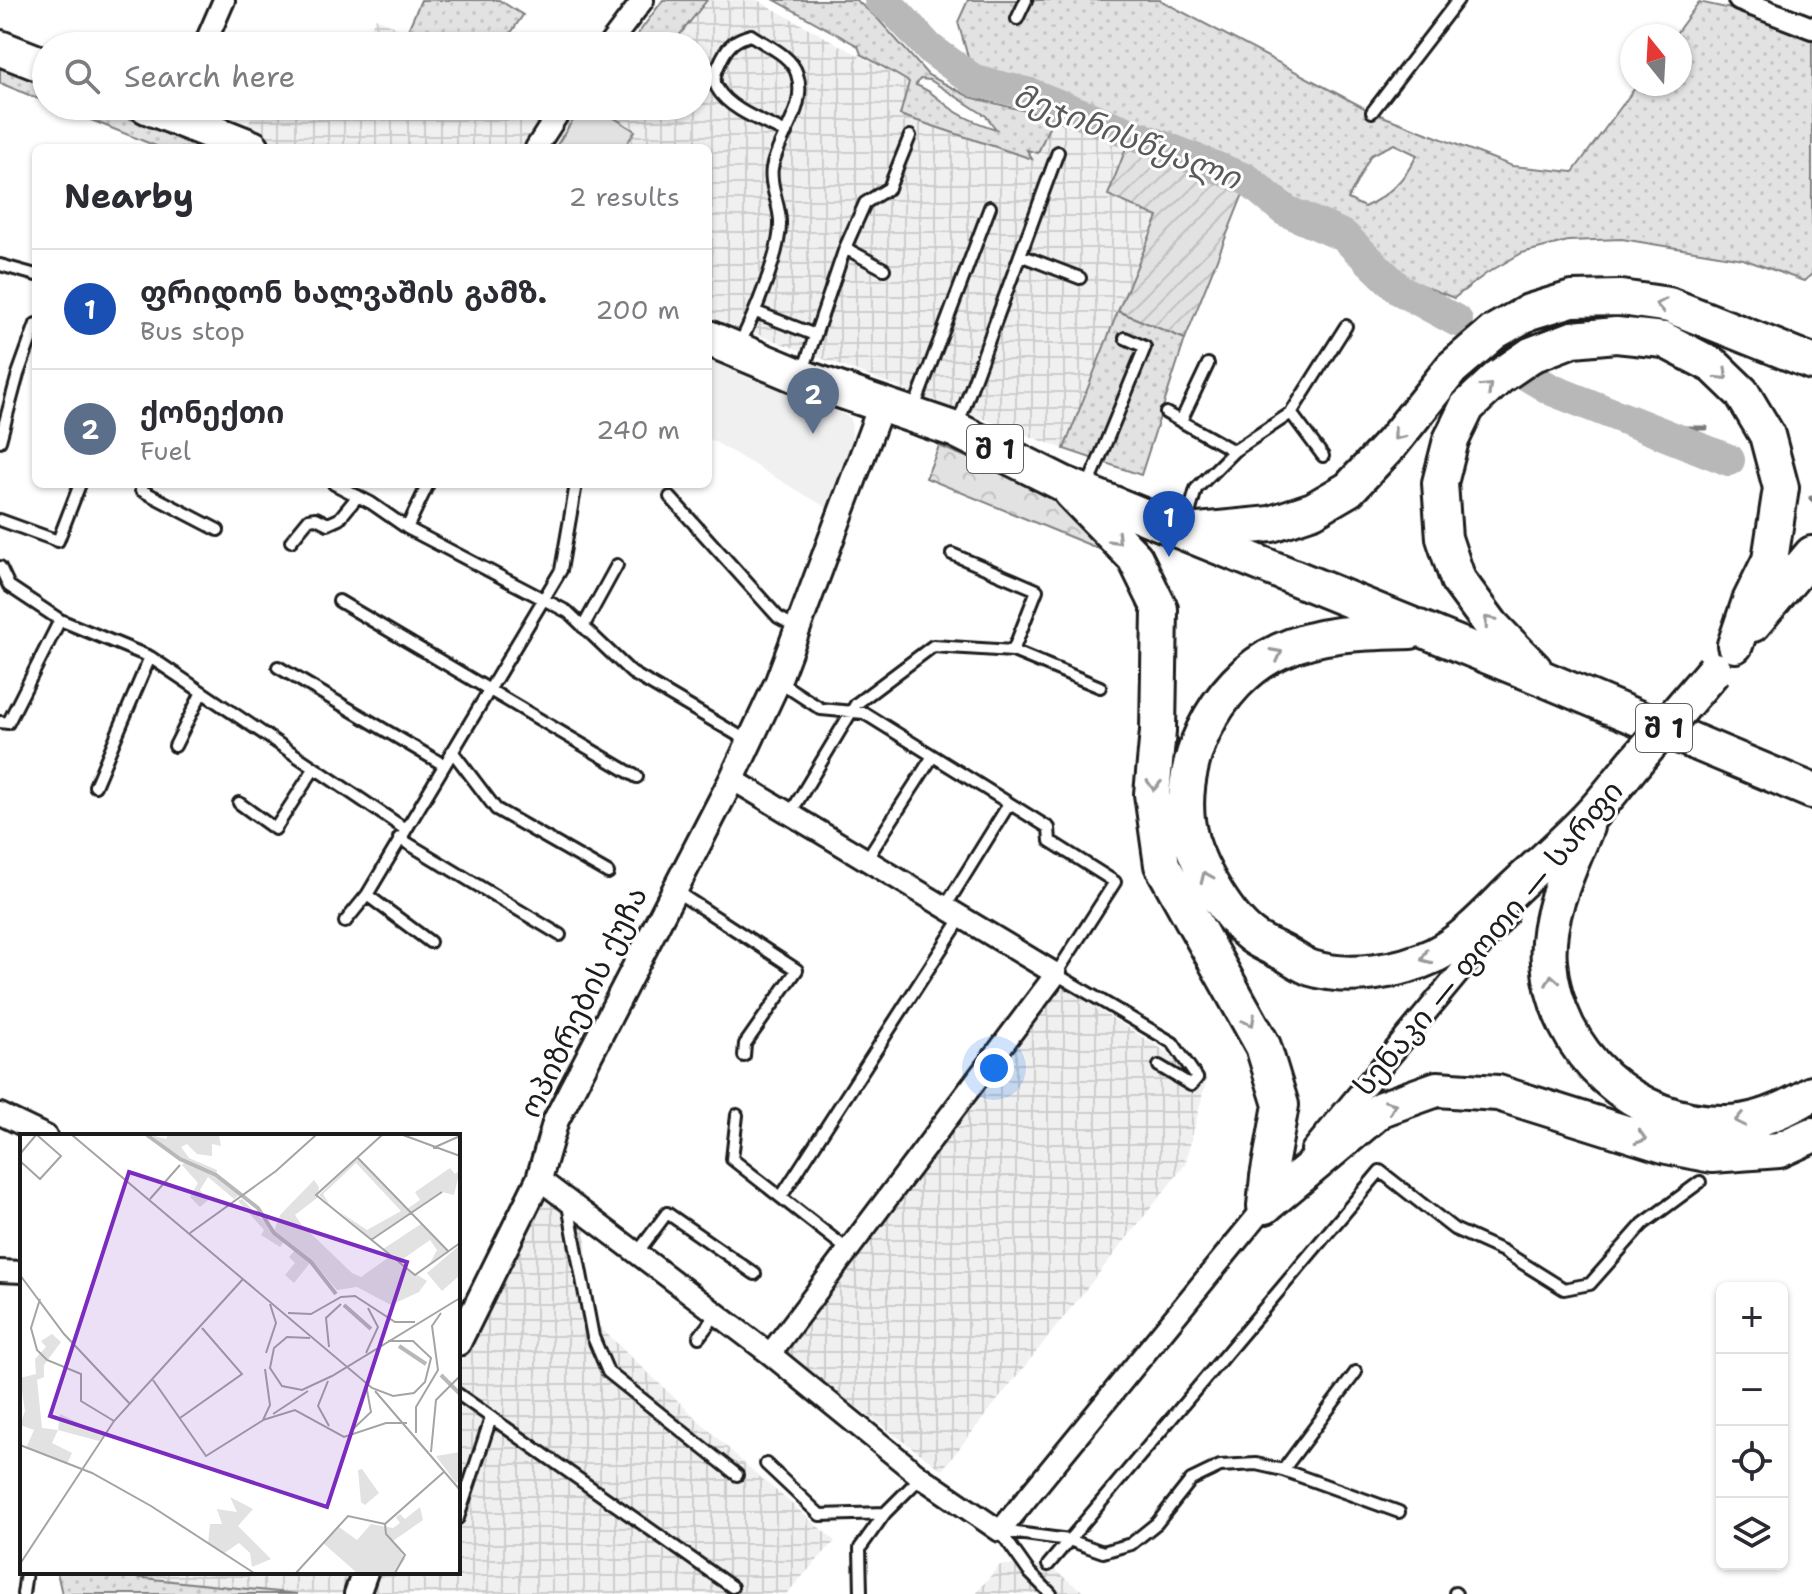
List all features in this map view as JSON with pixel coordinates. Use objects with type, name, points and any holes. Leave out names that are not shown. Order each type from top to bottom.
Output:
[{"type":"highway","points":[[0,48],[32,61]]},
{"type":"highway","points":[[189,120],[243,144]]},
{"type":"highway","points":[[1184,532],[1271,524],[1313,510],[1349,489],[1392,443],[1452,368],[1494,332],[1529,312],[1572,299],[1621,298],[1669,305],[1812,362]]},
{"type":"highway","points":[[1542,678],[1492,626],[1458,580],[1444,538],[1440,483],[1451,440],[1467,407],[1499,377],[1531,355],[1573,339],[1616,335],[1664,340],[1714,366],[1742,393],[1767,435],[1781,488],[1770,560],[1725,657]]},
{"type":"highway","name":"შ 1","points":[[722,344],[801,377],[956,430],[1074,487],[1798,785]]},
{"type":"highway","points":[[1074,487],[1135,558],[1160,609],[1158,731],[1152,794],[1162,865],[1263,1046],[1281,1105],[1265,1206]]},
{"type":"highway","name":"სენაკი — ფოთი — სარფი","points":[[1590,816],[1812,554]]},
{"type":"highway","points":[[1427,631],[1361,632],[1317,639],[1279,652],[1249,671],[1224,696],[1211,716],[1198,742],[1188,791],[1191,839],[1211,888],[1251,935],[1311,968],[1347,973],[1382,972],[1410,965],[1458,940],[1590,816]]},
{"type":"highway","points":[[1798,785],[1812,805]]},
{"type":"highway","points":[[1590,816],[1562,882],[1550,932],[1548,962],[1561,1018],[1593,1068],[1636,1101],[1681,1119],[1728,1123],[1786,1110],[1812,1094]]},
{"type":"highway","points":[[1265,1206],[1312,1170],[1381,1109],[1437,1089],[1498,1093],[1667,1146],[1712,1155],[1779,1150],[1812,1135]]},
{"type":"street","points":[[210,32],[224,0]]},
{"type":"street","points":[[619,32],[643,0]]},
{"type":"street","points":[[1739,0],[1812,28]]},
{"type":"street","points":[[538,144],[548,120]]},
{"type":"street","name":"ოპიზრების ქუჩა","points":[[460,1339],[539,1179],[556,1120],[732,779],[897,408]]},
{"type":"street","points":[[732,779],[1056,974],[770,1354]]},
{"type":"street","name":"სენაკი — ფოთი — სარფი","points":[[1000,1531],[1265,1206],[1590,816]]},
{"type":"street","points":[[0,1114],[42,1134]]},
{"type":"street","points":[[539,1179],[770,1354],[921,1477],[1000,1531]]},
{"type":"street","points":[[0,1271],[20,1272]]},
{"type":"street","points":[[357,1594],[364,1574]]},
{"type":"lane","points":[[1017,19],[1026,0]]},
{"type":"lane","points":[[1372,112],[1458,0]]},
{"type":"lane","points":[[722,344],[756,312],[781,224],[772,167],[798,105],[798,78],[792,62],[751,35],[740,38],[729,45],[715,72],[716,87],[733,105],[786,133]]},
{"type":"lane","points":[[801,377],[845,248],[865,203],[889,188],[910,136]]},
{"type":"lane","points":[[956,430],[1058,152]]},
{"type":"lane","points":[[897,408],[990,207]]},
{"type":"lane","points":[[845,248],[884,269]]},
{"type":"lane","points":[[1020,255],[1080,278]]},
{"type":"lane","points":[[0,265],[32,274]]},
{"type":"lane","points":[[756,312],[815,335]]},
{"type":"lane","points":[[1184,532],[1196,489],[1234,451],[1291,413],[1346,326]]},
{"type":"lane","points":[[0,441],[32,335]]},
{"type":"lane","points":[[1074,487],[1145,347],[1125,338]]},
{"type":"lane","points":[[1181,421],[1208,364]]},
{"type":"lane","points":[[1166,413],[1234,451]]},
{"type":"lane","points":[[1291,413],[1323,456]]},
{"type":"lane","points":[[0,520],[58,541],[78,488]]},
{"type":"lane","points":[[142,488],[218,530]]},
{"type":"lane","points":[[342,488],[407,528],[568,612],[632,673],[748,742]]},
{"type":"lane","points":[[407,528],[426,488]]},
{"type":"lane","points":[[345,922],[367,895],[561,570],[575,488]]},
{"type":"lane","points":[[291,541],[309,519],[316,518],[328,524],[339,519],[358,496]]},
{"type":"lane","points":[[670,497],[778,617],[798,628]]},
{"type":"lane","points":[[952,554],[1037,590],[1013,651]]},
{"type":"lane","points":[[583,627],[617,565]]},
{"type":"lane","points":[[0,567],[9,586],[60,620],[150,657],[402,833],[560,935]]},
{"type":"lane","points":[[339,601],[637,777]]},
{"type":"lane","points":[[0,722],[8,723],[60,620]]},
{"type":"lane","points":[[790,814],[856,704],[933,646],[1013,651],[1100,687]]},
{"type":"lane","points":[[95,786],[150,657]]},
{"type":"lane","points":[[278,667],[444,765]]},
{"type":"lane","points":[[778,681],[821,709],[864,713],[1049,828],[1050,841],[1115,882],[1056,974],[1173,1043],[1197,1078],[1191,1085],[1159,1066]]},
{"type":"lane","points":[[175,746],[202,692]]},
{"type":"lane","points":[[452,751],[496,809],[608,873]]},
{"type":"lane","points":[[866,860],[933,756]]},
{"type":"lane","points":[[239,803],[275,829],[314,769]]},
{"type":"lane","points":[[781,1197],[954,912],[1009,804]]},
{"type":"lane","points":[[674,890],[797,970],[745,1044],[744,1056]]},
{"type":"lane","points":[[367,895],[430,942]]},
{"type":"lane","points":[[737,1115],[732,1159],[848,1250]]},
{"type":"lane","points":[[1048,1565],[1380,1171],[1454,1229],[1503,1251],[1564,1289],[1590,1284],[1643,1224],[1700,1182]]},
{"type":"lane","points":[[567,1200],[593,1337],[608,1372],[737,1475]]},
{"type":"lane","points":[[637,1253],[667,1213],[755,1274]]},
{"type":"lane","points":[[699,1337],[717,1313]]},
{"type":"lane","points":[[1283,1470],[1356,1372]]},
{"type":"lane","points":[[460,1395],[732,1587]]},
{"type":"lane","points":[[460,1512],[491,1418]]},
{"type":"lane","points":[[766,1464],[820,1515],[885,1513]]},
{"type":"lane","points":[[1000,1531],[1069,1540],[1103,1552],[1131,1544],[1157,1523],[1191,1480],[1220,1466],[1256,1464],[1283,1470],[1399,1512]]},
{"type":"lane","points":[[861,1594],[860,1548],[885,1513],[921,1477]]},
{"type":"lane","points":[[1000,1531],[1029,1572],[1051,1594]]},
{"type":"lane","points":[[23,1594],[26,1574]]},
{"type":"shaded area","points":[[707,0],[757,0],[909,83],[900,115],[1032,159],[1048,114],[1128,143],[1108,195],[1158,217],[1064,449],[712,317],[712,144],[554,144],[569,120],[712,120],[712,32],[682,32]]},
{"type":"shaded area","points":[[376,18],[406,32],[368,32]]},
{"type":"shaded area","points":[[250,120],[552,120],[534,144],[283,144],[246,130]]},
{"type":"shaded area","points":[[712,358],[851,418],[852,443],[841,516],[712,440]]},
{"type":"shaded area","points":[[1057,984],[1207,1077],[1185,1165],[942,1470],[781,1351]]},
{"type":"shaded area","points":[[539,1179],[585,1231],[592,1320],[746,1465],[835,1541],[786,1594],[297,1594],[134,1577],[133,1574],[460,1574],[460,1339]]},
{"type":"shaded area","points":[[1000,1565],[1048,1565],[1086,1594],[975,1594]]},
{"type":"green space","points":[[421,0],[499,0],[523,15],[511,32],[407,32]]},
{"type":"green space","points":[[663,0],[707,0],[682,32],[639,32]]},
{"type":"green space","points":[[775,0],[856,0],[877,18],[928,75],[970,97],[1050,117],[1051,122],[1038,153],[1027,150],[1032,159],[900,115],[909,82],[861,54],[858,46]],"holes":[[[920,79],[930,80],[986,116],[996,129],[960,114],[916,85]]]},
{"type":"green space","points":[[968,0],[1160,0],[1372,112],[1512,166],[1573,172],[1629,96],[1692,96],[1692,24],[1683,24],[1699,2],[1763,16],[1812,40],[1812,274],[1804,281],[1743,259],[1622,239],[1568,241],[1522,253],[1487,273],[1454,298],[1396,275],[1349,225],[1311,211],[1275,184],[1053,94],[972,71],[958,22]],"holes":[[[1394,144],[1417,155],[1389,192],[1364,207],[1348,199],[1371,155]]]},
{"type":"green space","points":[[0,67],[32,80],[32,96],[0,83]]},
{"type":"green space","points":[[91,120],[133,120],[193,144],[151,144]]},
{"type":"green space","points":[[573,120],[617,120],[635,131],[627,144],[558,144]]},
{"type":"green space","points":[[1128,143],[1171,153],[1245,189],[1185,339],[1118,311],[1158,217],[1108,195]]},
{"type":"green space","points":[[1118,311],[1185,339],[1141,475],[1064,449]]},
{"type":"green space","points":[[939,446],[1050,491],[1102,550],[926,478]]},
{"type":"green space","points":[[57,1574],[133,1574],[134,1577],[297,1594],[62,1594]]},
{"type":"waterway","name":"მეჯინისწყალი","points":[[880,0],[897,13],[929,48],[975,81],[1031,94],[1248,180],[1284,210],[1344,236],[1400,290],[1457,321]]},
{"type":"waterway","name":"მეჯინისწყალი","points":[[1525,374],[1552,390],[1729,460]]},
{"type":"waterway","points":[[1648,428],[1706,428]]},
{"type":"place","name":"ქონექთი","points":[[813,434]]},
{"type":"place","name":"ფრიდონ ხალვაშის გამზ.","points":[[1169,557]]}]
